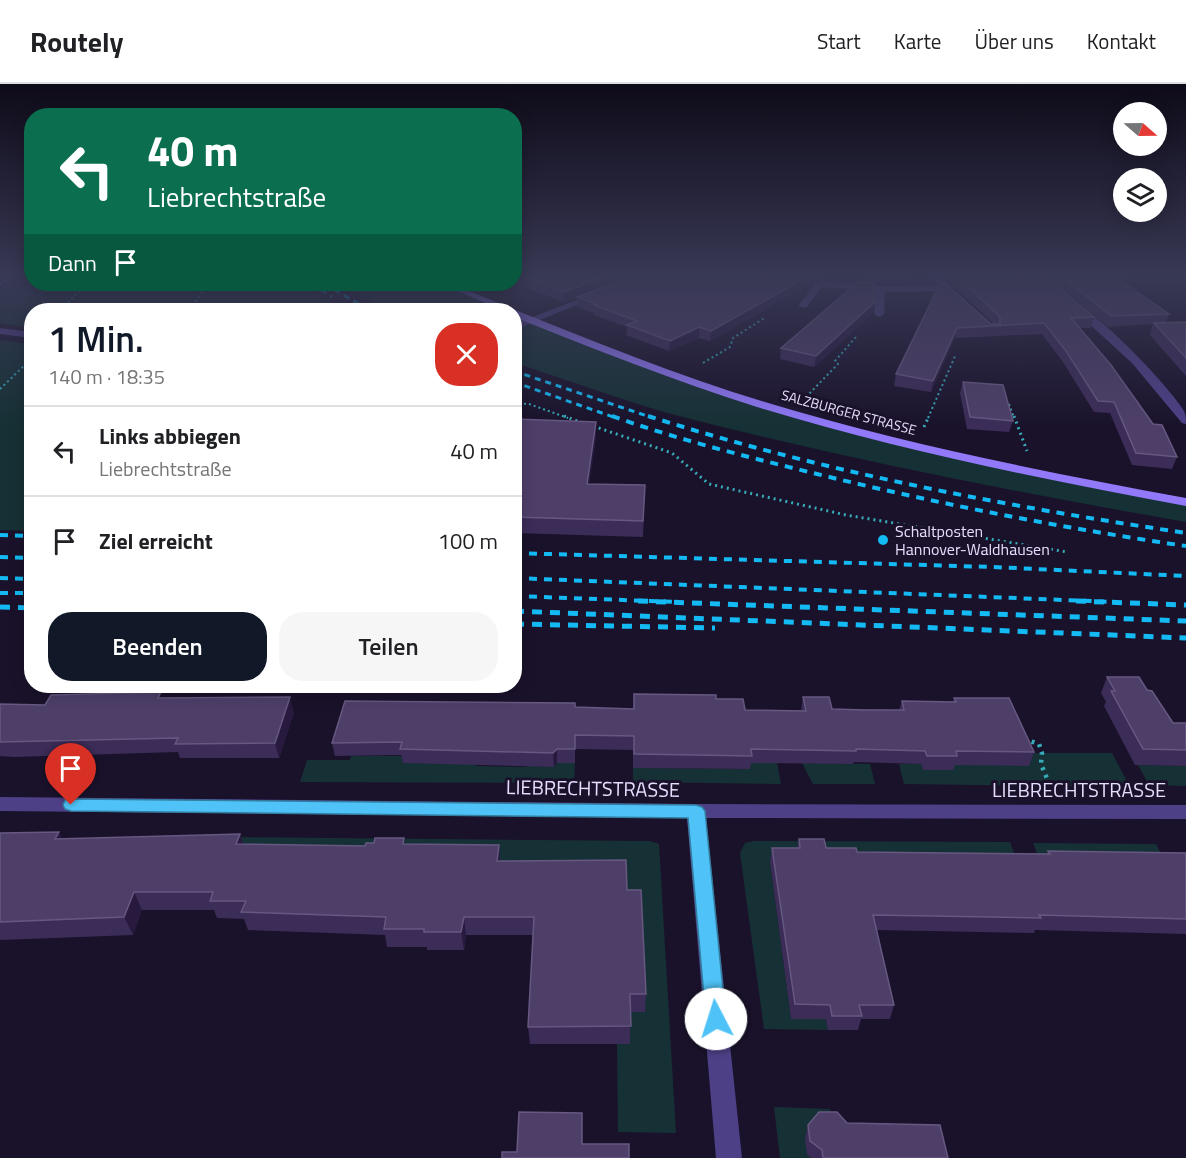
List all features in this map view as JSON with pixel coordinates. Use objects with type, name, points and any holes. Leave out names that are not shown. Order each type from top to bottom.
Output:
[{"type":"street","name":"SALZBURGER STRASSE","points":[[548,326],[718,390],[805,417],[970,459],[1186,502]]},
{"type":"street","points":[[1098,326],[1136,358],[1170,398],[1186,422]]},
{"type":"street","points":[[0,331],[24,334]]},
{"type":"street","name":"LIEBRECHTSTRASSE","points":[[0,804],[696,811],[1186,812]]},
{"type":"street","points":[[696,811],[729,1158]]},
{"type":"path","points":[[695,368],[730,347],[733,338],[752,326]]},
{"type":"path","points":[[802,401],[838,364],[835,361],[856,337]]},
{"type":"path","points":[[921,433],[956,354]]},
{"type":"path","points":[[0,389],[24,366]]},
{"type":"path","points":[[522,404],[530,404],[672,453],[709,484],[846,515],[1067,552]]},
{"type":"path","points":[[1009,404],[1028,453]]},
{"type":"path","points":[[1023,739],[1039,744],[1042,753],[1041,764],[1063,812]]},
{"type":"green space","points":[[522,326],[550,326],[718,390],[881,438],[1186,502],[1186,522],[1057,499],[865,460],[738,431],[635,403],[522,365]]},
{"type":"green space","points":[[0,340],[24,343],[24,531],[0,530]]},
{"type":"green space","points":[[1024,753],[1112,753],[1130,787],[904,784],[899,764],[921,764],[923,770],[953,770],[952,765]]},
{"type":"green space","points":[[351,756],[404,756],[475,764],[476,766],[526,767],[535,763],[540,767],[554,767],[557,763],[575,763],[574,783],[300,782],[307,760],[350,760]]},
{"type":"green space","points":[[749,762],[777,762],[781,784],[633,782],[633,768],[750,769]]},
{"type":"green space","points":[[802,763],[870,764],[875,784],[813,784]]},
{"type":"green space","points":[[1138,765],[1186,766],[1186,786],[1149,785]]},
{"type":"green space","points":[[224,837],[650,841],[659,844],[676,1133],[618,1132],[617,1044],[630,1043],[629,1012],[641,909],[242,862]]},
{"type":"green space","points":[[754,841],[1010,842],[1026,886],[770,862],[791,1018],[826,1019],[828,1030],[764,1029],[740,853],[745,843]]},
{"type":"green space","points":[[1033,843],[1156,844],[1168,867],[1042,865]]},
{"type":"green space","points":[[774,1107],[830,1109],[832,1126],[807,1154],[811,1158],[780,1158]]},
{"type":"building","points":[[630,326],[720,326],[711,331],[699,327],[670,341]]},
{"type":"building","points":[[807,326],[849,326],[816,356],[781,348]]},
{"type":"building","points":[[919,326],[990,326],[957,328],[933,381],[896,374]]},
{"type":"building","points":[[1046,326],[1078,326],[1111,365],[1153,424],[1162,425],[1177,457],[1136,453],[1114,402],[1098,401],[1066,351]]},
{"type":"building","points":[[1157,326],[1186,326],[1186,358]]},
{"type":"building","points":[[963,382],[1003,385],[1013,421],[970,417]]},
{"type":"building","points":[[522,419],[596,422],[587,484],[645,485],[643,521],[522,517]]},
{"type":"building","points":[[1107,677],[1139,677],[1147,690],[1152,691],[1173,723],[1186,723],[1186,750],[1143,749],[1111,691],[1115,691]]},
{"type":"building","points":[[160,693],[158,698],[290,697],[275,743],[175,744],[178,738],[0,742],[0,704],[45,705],[51,695]]},
{"type":"building","points":[[634,694],[716,695],[716,699],[743,699],[745,710],[806,711],[803,697],[829,697],[832,709],[866,710],[904,710],[902,701],[956,702],[954,698],[1009,698],[1034,752],[956,751],[957,756],[927,756],[925,751],[751,749],[752,756],[634,754],[634,736],[575,735],[575,749],[557,749],[553,753],[400,749],[402,742],[332,743],[345,701],[575,703],[575,707],[634,709]]},
{"type":"building","points":[[59,832],[55,839],[240,834],[236,844],[365,846],[366,843],[374,843],[375,838],[404,838],[403,844],[499,845],[497,861],[626,860],[627,890],[641,890],[646,994],[630,994],[631,1026],[528,1027],[534,917],[464,917],[461,932],[424,932],[424,929],[384,929],[386,917],[241,912],[246,901],[210,901],[213,892],[134,892],[124,917],[0,922],[0,833]]},
{"type":"building","points":[[799,839],[824,839],[826,848],[856,848],[857,852],[1186,853],[1186,919],[1039,915],[1041,918],[873,915],[894,1005],[859,1005],[862,1016],[832,1016],[830,1005],[795,1004],[772,848],[800,848]]},
{"type":"building","points":[[519,1112],[582,1113],[582,1144],[629,1144],[629,1158],[502,1158],[502,1152],[517,1152]]},
{"type":"building","points":[[819,1112],[837,1112],[847,1123],[940,1125],[948,1158],[823,1158],[822,1150],[810,1141],[808,1125]]},
{"type":"railway","points":[[522,374],[653,418]]},
{"type":"railway","points":[[522,385],[616,418]]},
{"type":"railway","points":[[612,416],[714,448],[909,495],[1047,523],[1186,546]]},
{"type":"railway","points":[[648,416],[847,471],[982,499],[1186,533]]},
{"type":"railway","points":[[0,535],[24,536]]},
{"type":"railway","points":[[522,553],[993,567],[1186,576]]},
{"type":"railway","points":[[0,557],[24,558]]},
{"type":"railway","points":[[0,578],[24,579]]},
{"type":"railway","points":[[522,578],[1114,602]]},
{"type":"railway","points":[[0,593],[24,593]]},
{"type":"railway","points":[[522,596],[678,602]]},
{"type":"railway","points":[[638,601],[1186,621]]},
{"type":"railway","points":[[1076,601],[1186,605]]},
{"type":"railway","points":[[0,607],[24,608]]},
{"type":"railway","points":[[522,611],[1186,638]]},
{"type":"railway","points":[[522,624],[715,628]]},
{"type":"place","name":"Schaltposten Hannover-Waldhausen","points":[[883,540]]},
{"type":"route","points":[[71,805],[696,811],[716,1019]]}]
